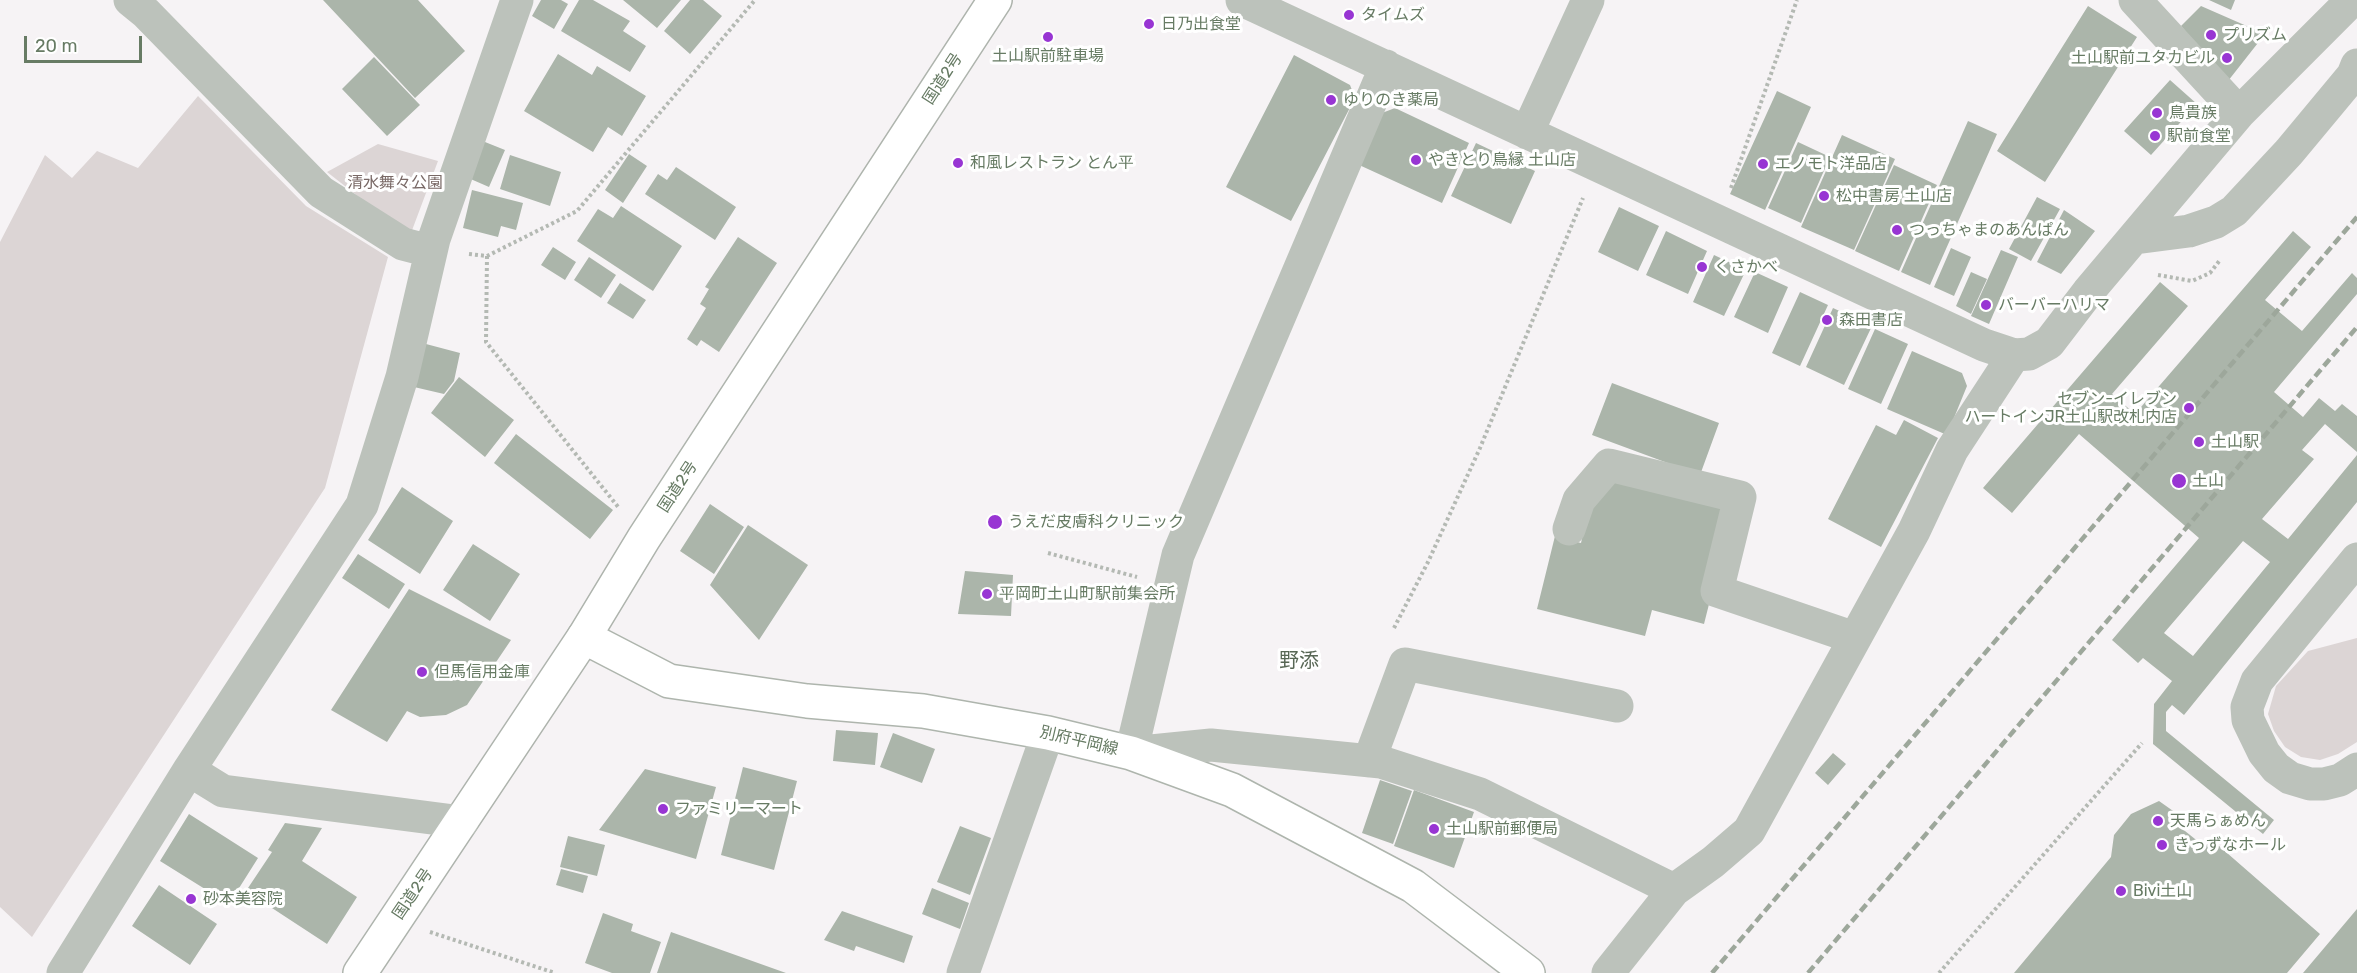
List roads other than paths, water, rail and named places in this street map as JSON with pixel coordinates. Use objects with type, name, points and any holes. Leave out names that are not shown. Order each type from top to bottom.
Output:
[{"type":"main road","name":"国道2号","points":[[360,973],[584,637],[644,538],[995,0]]},
{"type":"main road","name":"別府平岡線","points":[[584,637],[669,681],[807,701],[922,711],[1048,733],[1131,753],[1232,790],[1413,886],[1528,973]]},
{"type":"street","points":[[130,0],[146,13],[321,192],[403,244],[430,251]]},
{"type":"street","points":[[63,973],[189,770],[362,504],[402,377],[430,251],[517,0]]},
{"type":"street","points":[[1242,0],[1984,345],[2014,355],[2029,354],[2049,343],[2239,113],[2350,12]]},
{"type":"street","points":[[1527,133],[1588,0]]},
{"type":"street","points":[[2135,0],[2239,113]]},
{"type":"street","points":[[2135,238],[2189,231],[2216,222],[2234,211],[2289,152],[2353,75],[2357,65]]},
{"type":"street","points":[[1386,66],[1178,555],[1131,753],[1211,746],[1381,762],[1480,794],[1674,890]]},
{"type":"street","points":[[1608,973],[1674,890],[1713,862],[1749,831],[1914,531],[1952,450],[2014,355]]},
{"type":"street","points":[[1569,529],[1579,500],[1609,465],[1740,497],[1717,591],[1855,638]]},
{"type":"street","points":[[2357,559],[2257,681],[2247,707],[2248,720],[2264,753],[2276,768],[2290,778],[2310,784],[2324,784],[2340,780],[2357,769]]},
{"type":"street","points":[[1369,761],[1405,664],[1617,706]]},
{"type":"street","points":[[963,973],[1048,733]]},
{"type":"street","points":[[189,770],[223,791],[462,822]]},
{"type":"railway","points":[[1712,973],[2357,217]]},
{"type":"railway","points":[[1808,973],[2357,327]]},
{"type":"place","name":"タイムズ","points":[[1349,15]]},
{"type":"place","name":"日乃出食堂","points":[[1149,24]]},
{"type":"place","name":"プリズム","points":[[2211,35]]},
{"type":"place","name":"土山駅前駐車場","points":[[1048,37]]},
{"type":"place","name":"土山駅前ユタカビル","points":[[2227,58]]},
{"type":"place","name":"ゆりのき薬局","points":[[1331,100]]},
{"type":"place","name":"鳥貴族","points":[[2157,113]]},
{"type":"place","name":"駅前食堂","points":[[2155,136]]},
{"type":"place","name":"やきとり鳥縁 土山店","points":[[1416,160]]},
{"type":"place","name":"和風レストラン とん平","points":[[958,163]]},
{"type":"place","name":"エノモト洋品店","points":[[1763,164]]},
{"type":"place","name":"松中書房 土山店","points":[[1824,196]]},
{"type":"place","name":"つっちゃまのあんぱん","points":[[1897,230]]},
{"type":"place","name":"くさかべ","points":[[1702,267]]},
{"type":"place","name":"バーバーハリマ","points":[[1986,305]]},
{"type":"place","name":"森田書店","points":[[1827,320]]},
{"type":"place","name":"セブン-イレブン ハートインJR土山駅改札内店","points":[[2189,408]]},
{"type":"place","name":"土山駅","points":[[2199,442]]},
{"type":"place","name":"土山","points":[[2179,481]]},
{"type":"place","name":"うえだ皮膚科クリニック","points":[[995,522]]},
{"type":"place","name":"平岡町土山町駅前集会所","points":[[987,594]]},
{"type":"place","name":"但馬信用金庫","points":[[422,672]]},
{"type":"place","name":"ファミリーマート","points":[[663,809]]},
{"type":"place","name":"天馬らぁめん","points":[[2158,821]]},
{"type":"place","name":"土山駅前郵便局","points":[[1434,829]]},
{"type":"place","name":"きっずなホール","points":[[2162,845]]},
{"type":"place","name":"Bivi土山","points":[[2121,891]]},
{"type":"place","name":"砂本美容院","points":[[191,899]]},
{"type":"district","name":"野添","points":[[1299,661]]},
{"type":"park label","name":"清水舞々公園","points":[[395,183]]}]
